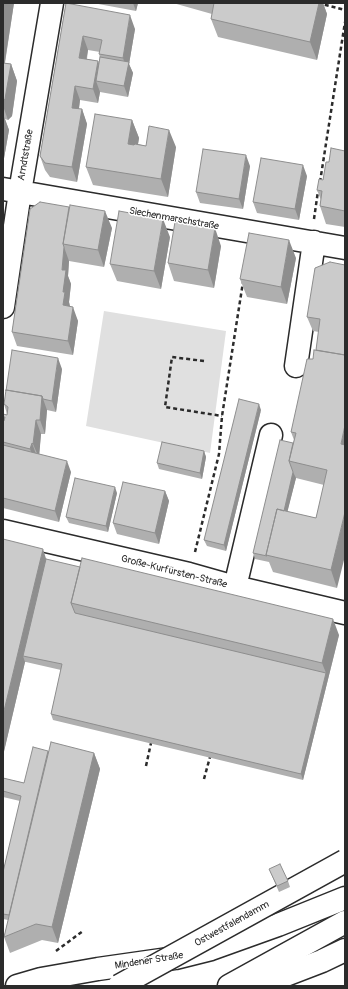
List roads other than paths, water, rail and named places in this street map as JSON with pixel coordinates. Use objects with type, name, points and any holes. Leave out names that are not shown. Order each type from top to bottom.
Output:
[{"type":"main road","name":"Arndtstraße","points":[[3,307],[11,190],[52,3]]},
{"type":"main road","name":"Siechenmarschstraße","points":[[11,190],[345,248]]},
{"type":"main road","points":[[296,366],[312,242]]},
{"type":"main road","points":[[235,587],[271,435]]},
{"type":"main road","name":"Große-Kurfürsten-Straße","points":[[3,531],[189,574],[235,587],[345,613]]},
{"type":"main road","name":"Ostwestfalendamm","points":[[119,986],[345,861]]},
{"type":"main road","name":"Mindener Straße","points":[[17,986],[41,979],[175,958],[211,949],[278,925],[345,898]]},
{"type":"main road","points":[[229,986],[345,922]]},
{"type":"main road","points":[[257,986],[322,961],[345,950]]}]
